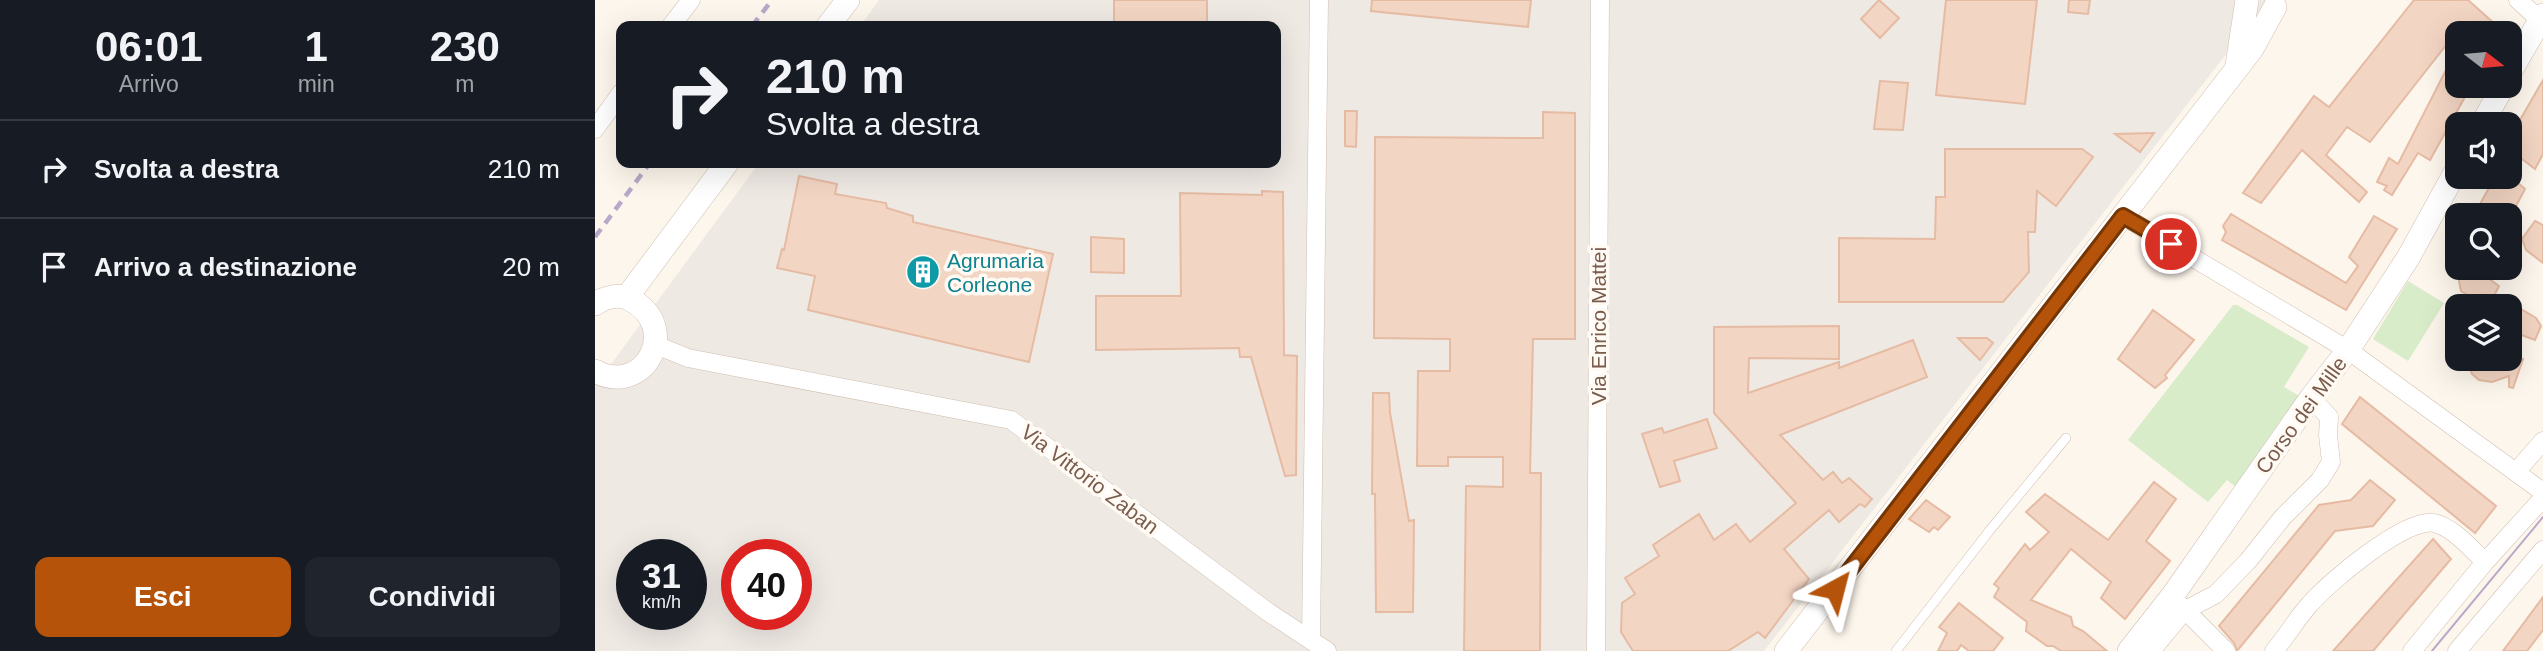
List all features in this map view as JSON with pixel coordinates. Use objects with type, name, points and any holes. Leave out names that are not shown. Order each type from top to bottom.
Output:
[{"type":"street","points":[[675,21],[691,0]]},
{"type":"street","points":[[832,21],[848,0]]},
{"type":"street","points":[[1311,639],[1319,0]]},
{"type":"street","name":"Via Enrico Mattei","points":[[1596,651],[1600,0]]},
{"type":"street","points":[[2237,68],[2247,0]]},
{"type":"street","points":[[2518,0],[2542,20],[2522,53]]},
{"type":"street","points":[[1786,651],[2252,50],[2274,2]]},
{"type":"street","points":[[595,129],[616,100]]},
{"type":"street","points":[[627,297],[723,168]]},
{"type":"street","name":"Corso dei Mille","points":[[2129,651],[2179,603],[2311,398],[2348,349],[2407,258],[2446,189]]},
{"type":"street","points":[[2123,216],[2348,349],[2543,492]]},
{"type":"street","points":[[595,304],[605,298],[627,297],[645,307],[655,324],[656,345],[647,363],[632,374],[601,378]]},
{"type":"street","name":"Via Vittorio Zaban","points":[[656,345],[688,358],[1011,421],[1268,612],[1327,651]]},
{"type":"street","points":[[2151,651],[2179,603],[2215,594],[2248,561],[2282,518],[2320,481],[2331,462],[2327,435],[2329,417],[2311,398]]},
{"type":"street","points":[[2516,472],[2543,441]]},
{"type":"street","points":[[2412,651],[2485,562],[2543,498]]},
{"type":"street","points":[[2274,651],[2310,603],[2362,557],[2393,536],[2422,522],[2436,523],[2485,562]]},
{"type":"street","points":[[2457,651],[2543,550]]},
{"type":"street","points":[[2179,603],[2226,651]]},
{"type":"lane","points":[[1896,651],[2066,438]]},
{"type":"shaded area","points":[[879,0],[2268,0],[1764,651],[595,651],[595,386],[755,168],[1281,168],[1281,21],[864,21]]},
{"type":"green space","points":[[2408,281],[2444,303],[2408,361],[2373,339]]},
{"type":"green space","points":[[2233,305],[2309,347],[2284,387],[2305,399],[2238,489],[2227,480],[2208,502],[2128,440]]},
{"type":"building","points":[[1114,0],[1207,0],[1207,21],[1114,21]]},
{"type":"building","points":[[1372,0],[1531,0],[1528,27],[1371,11]]},
{"type":"building","points":[[1879,0],[1899,18],[1880,38],[1861,19]]},
{"type":"building","points":[[1946,0],[2037,0],[2025,104],[1936,95]]},
{"type":"building","points":[[2069,0],[2090,0],[2088,14],[2068,12]]},
{"type":"building","points":[[2414,0],[2468,0],[2492,21],[2445,21],[2445,47],[2370,142],[2347,127],[2326,155],[2367,192],[2359,202],[2302,150],[2261,203],[2243,193],[2314,96],[2329,107]]},
{"type":"building","points":[[2445,72],[2445,98],[2464,98],[2457,112],[2445,112],[2445,133],[2430,160],[2418,153],[2392,195],[2384,190],[2387,186],[2377,182],[2389,158],[2398,164]]},
{"type":"building","points":[[2543,80],[2543,154],[2535,169],[2522,159],[2522,116]]},
{"type":"building","points":[[1880,81],[1908,83],[1903,130],[1874,129]]},
{"type":"building","points":[[1345,111],[1357,111],[1356,147],[1345,146]]},
{"type":"building","points":[[1543,112],[1575,113],[1575,339],[1533,339],[1530,473],[1541,473],[1540,651],[1464,651],[1466,486],[1503,487],[1503,457],[1448,457],[1448,466],[1417,466],[1418,371],[1450,371],[1450,339],[1374,338],[1375,137],[1543,138]]},
{"type":"building","points":[[2154,133],[2140,152],[2115,134]]},
{"type":"building","points":[[1945,149],[2082,149],[2093,157],[2056,206],[2037,191],[2035,232],[2028,232],[2029,272],[2003,302],[1839,302],[1839,238],[1935,239],[1936,197],[1945,197]]},
{"type":"building","name":"Agrumaria Corleone","points":[[799,176],[837,184],[835,194],[886,203],[887,208],[913,216],[913,222],[1053,254],[1029,362],[808,310],[815,276],[777,268],[782,249],[784,250]]},
{"type":"building","points":[[2522,186],[2525,189],[2518,203],[2481,203],[2488,189],[2522,189]]},
{"type":"building","points":[[1262,191],[1283,192],[1284,355],[1297,356],[1296,475],[1285,476],[1251,357],[1240,357],[1239,348],[1096,350],[1096,296],[1181,296],[1180,193],[1262,195]]},
{"type":"building","points":[[2231,214],[2346,283],[2358,266],[2349,257],[2374,216],[2397,229],[2346,310],[2222,240],[2226,232],[2223,226]]},
{"type":"building","points":[[2535,221],[2543,225],[2543,263],[2526,250],[2522,239]]},
{"type":"building","points":[[1091,237],[1124,239],[1124,273],[1091,272]]},
{"type":"building","points":[[2491,280],[2499,286],[2495,294],[2466,294],[2461,291],[2459,281]]},
{"type":"building","points":[[2153,310],[2194,340],[2165,375],[2167,378],[2155,388],[2118,359]]},
{"type":"building","points":[[2522,310],[2536,318],[2541,326],[2535,340],[2522,335]]},
{"type":"building","points":[[1839,326],[1839,359],[1749,358],[1748,393],[1839,362],[1839,368],[1913,340],[1927,377],[1780,435],[1823,480],[1833,472],[1842,483],[1849,478],[1872,499],[1865,507],[1860,504],[1839,522],[1829,510],[1784,549],[1809,579],[1765,638],[1758,632],[1728,651],[1633,651],[1621,632],[1622,603],[1635,594],[1625,578],[1659,556],[1653,545],[1699,514],[1714,540],[1736,524],[1750,542],[1796,503],[1714,413],[1714,327]]},
{"type":"building","points":[[1958,338],[1987,338],[1993,343],[1980,360]]},
{"type":"building","points":[[2471,371],[2519,371],[2513,388],[2509,387],[2509,376],[2492,382],[2479,380]]},
{"type":"building","points":[[1373,393],[1389,393],[1409,521],[1414,520],[1413,612],[1376,612],[1375,494],[1372,494]]},
{"type":"building","points":[[2360,397],[2496,506],[2475,533],[2342,424]]},
{"type":"building","points":[[1707,419],[1717,448],[1674,461],[1680,481],[1660,487],[1642,434],[1662,428],[1664,433]]},
{"type":"building","points":[[2370,480],[2395,500],[2373,526],[2335,531],[2237,651],[2234,643],[2219,626],[2319,505],[2351,500]]},
{"type":"building","points":[[2154,482],[2176,499],[2146,541],[2170,561],[2125,619],[2101,598],[2111,582],[2071,549],[2031,600],[2071,617],[2073,626],[2107,651],[2061,651],[2047,646],[2026,631],[2027,622],[1994,597],[1999,588],[1994,584],[2025,544],[2030,550],[2049,532],[2026,512],[2045,494],[2108,540]]},
{"type":"building","points":[[1926,500],[1950,517],[1938,530],[1934,527],[1929,532],[1909,519]]},
{"type":"building","points":[[2433,539],[2451,559],[2373,651],[2333,651]]},
{"type":"building","points":[[2543,597],[2543,630],[2527,651],[2503,651]]},
{"type":"building","points":[[1959,603],[2003,638],[1993,651],[1969,651],[1961,645],[1957,651],[1938,651],[1947,633],[1939,627]]},
{"type":"tram line","points":[[2432,651],[2543,517]]},
{"type":"railway","points":[[756,21],[772,0]]},
{"type":"railway","points":[[595,237],[646,168]]},
{"type":"place","name":"Agrumaria Corleone","points":[[923,272]]},
{"type":"route","points":[[1835,589],[2123,216],[2171,244]]}]
